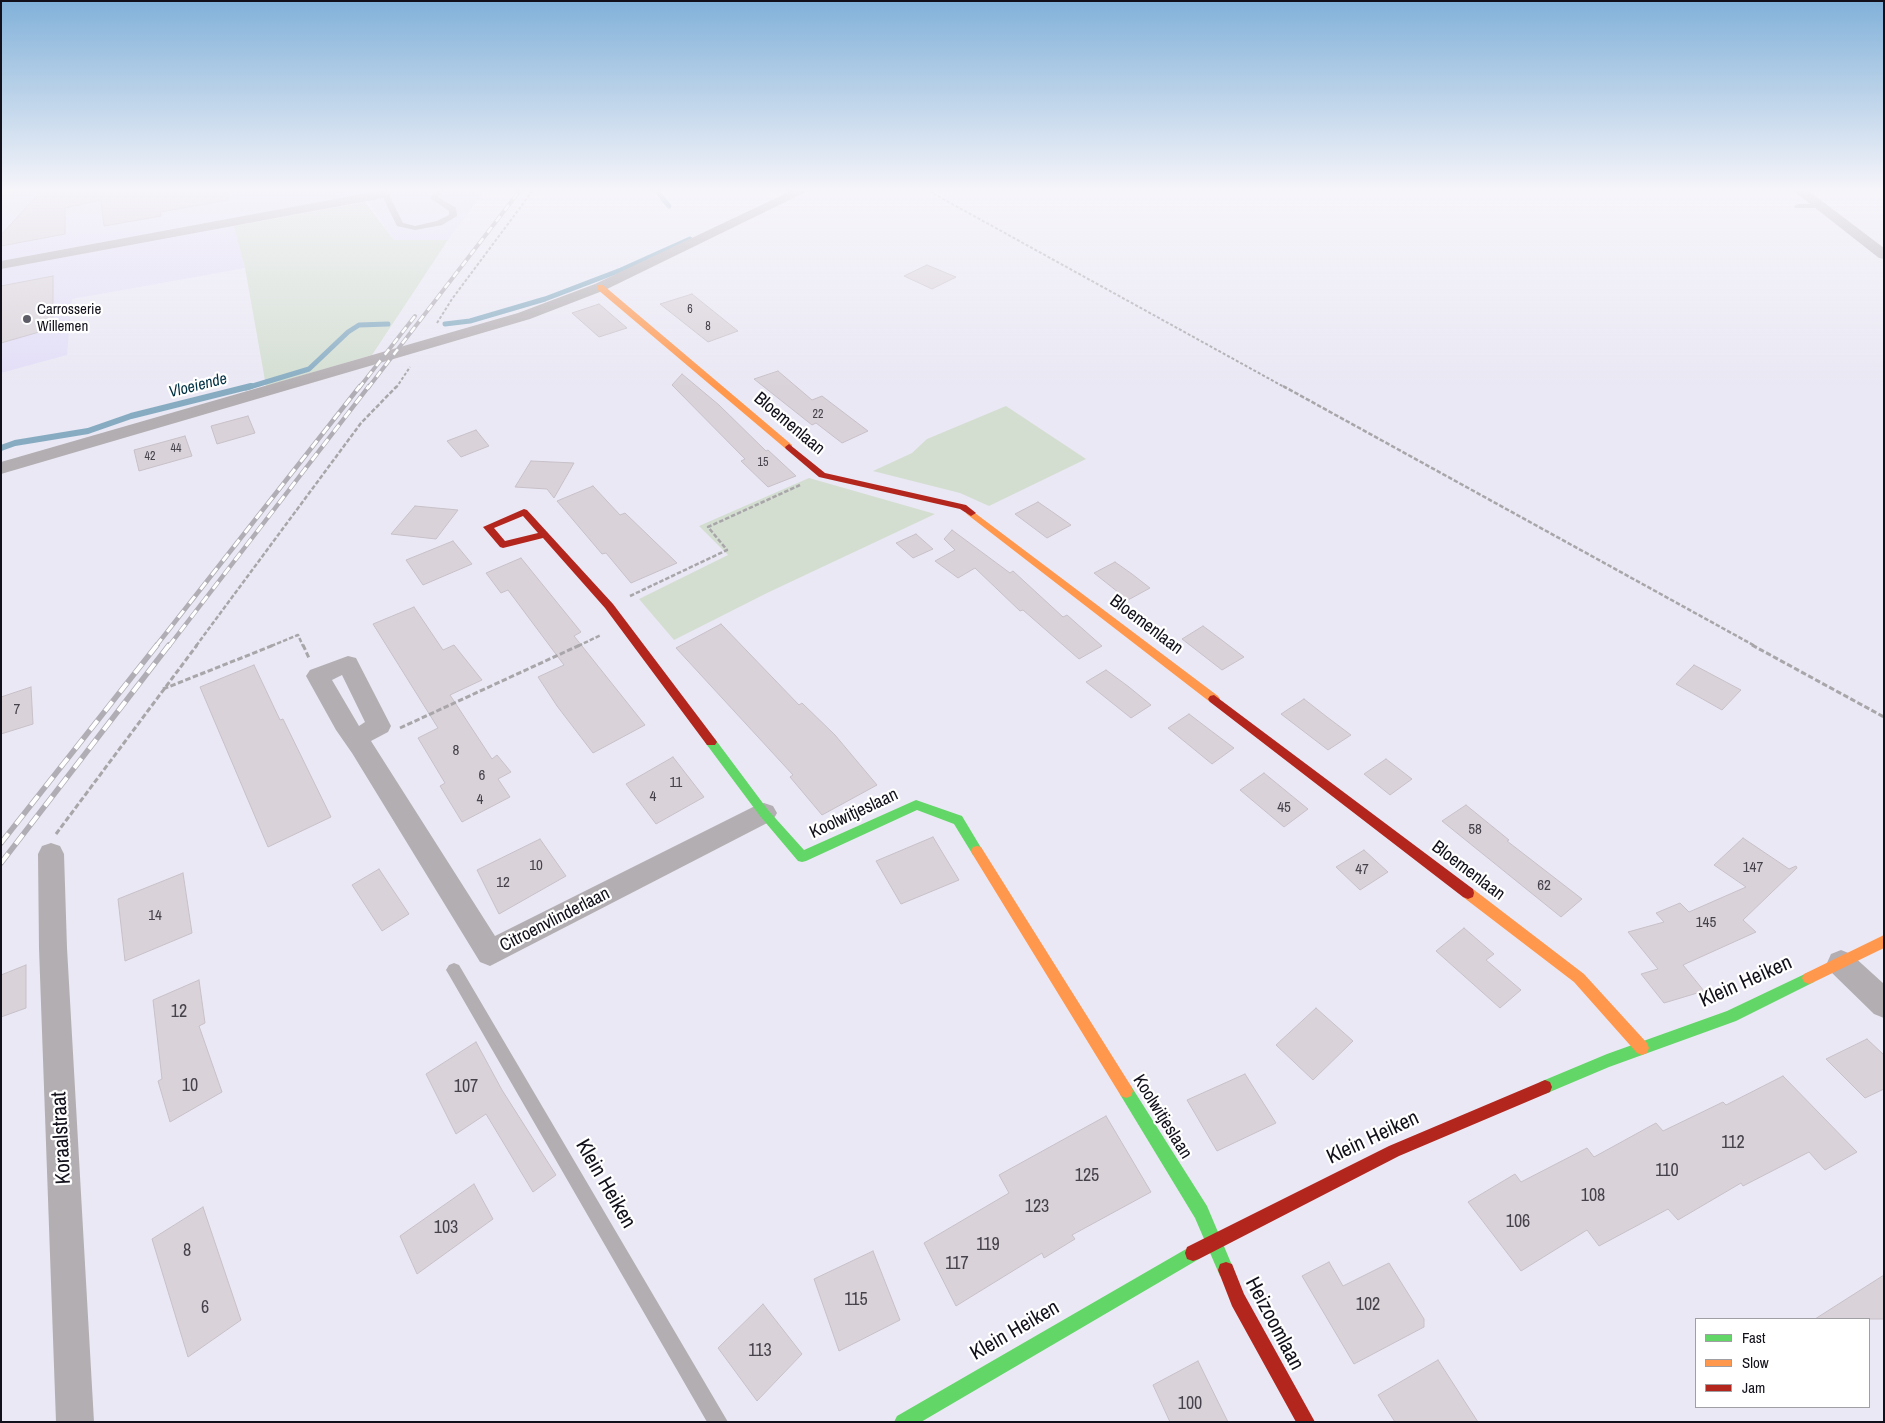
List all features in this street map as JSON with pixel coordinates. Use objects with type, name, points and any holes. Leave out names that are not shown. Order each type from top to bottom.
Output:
[{"type":"street","points":[[1,265],[51,255]]},
{"type":"street","points":[[1,468],[524,316],[600,287],[666,255]]},
{"type":"street","name":"Bloemenlaan","points":[[600,287],[822,475],[963,507],[1579,978],[1642,1048]]},
{"type":"street","name":"Koolwitjeslaan","points":[[544,535],[609,606],[622,626],[764,813],[802,857],[916,804],[958,820],[1201,1212],[1212,1242]]},
{"type":"street","points":[[348,664],[379,726],[358,743],[344,724],[318,676],[348,664]]},
{"type":"street","name":"Citroenvlinderlaan","points":[[358,743],[490,953],[764,813]]},
{"type":"street","name":"Koraalstraat","points":[[51,854],[75,1422]]},
{"type":"street","name":"Klein Heiken","points":[[903,1422],[1212,1242],[1394,1151],[1642,1048],[1731,1016],[1884,941]]},
{"type":"street","points":[[1841,963],[1884,1004]]},
{"type":"street","name":"Heizoomlaan","points":[[1212,1242],[1238,1300],[1306,1422]]},
{"type":"lane","name":"Klein Heiken","points":[[454,970],[718,1422]]},
{"type":"path","points":[[51,854],[57,831],[361,423],[395,389],[424,344],[433,337],[433,329],[452,299],[484,255]]},
{"type":"path","points":[[1046,255],[1884,717]]},
{"type":"path","points":[[609,606],[727,550],[708,527],[822,475]]},
{"type":"path","points":[[358,743],[622,626]]},
{"type":"path","points":[[162,690],[298,634],[318,676]]},
{"type":"shaded area","points":[[1,255],[242,255],[245,268],[72,299],[67,355],[1,373]]},
{"type":"shaded area","points":[[242,255],[438,255],[372,355],[266,386]]},
{"type":"shaded area","points":[[1006,406],[1086,459],[989,506],[960,493],[873,471],[912,453],[927,439]]},
{"type":"shaded area","points":[[809,478],[935,514],[767,593],[674,640],[639,599],[728,555],[699,526]]},
{"type":"building","points":[[927,265],[956,277],[932,289],[904,276]]},
{"type":"building","name":"Carrosserie Willemen","points":[[53,276],[53,328],[1,343],[1,286]]},
{"type":"building","points":[[692,294],[738,331],[708,342],[660,304]]},
{"type":"building","points":[[599,304],[627,328],[599,337],[572,313]]},
{"type":"building","points":[[778,371],[812,400],[822,396],[868,431],[842,443],[816,423],[812,425],[754,379]]},
{"type":"building","points":[[682,374],[719,405],[766,451],[768,450],[796,476],[768,487],[741,461],[745,459],[672,385]]},
{"type":"building","points":[[248,416],[255,433],[217,444],[211,426]]},
{"type":"building","points":[[476,430],[489,446],[461,457],[447,441]]},
{"type":"building","points":[[185,436],[192,456],[139,471],[134,450]]},
{"type":"building","points":[[531,461],[574,463],[554,498],[547,489],[515,487]]},
{"type":"building","points":[[593,486],[620,515],[625,513],[677,563],[631,583],[606,553],[602,554],[557,501]]},
{"type":"building","points":[[1038,502],[1071,525],[1047,538],[1015,514]]},
{"type":"building","points":[[415,506],[458,510],[436,539],[391,534]]},
{"type":"building","points":[[952,530],[1010,573],[1013,571],[1063,617],[1067,615],[1102,646],[1079,659],[1023,610],[1020,611],[975,568],[958,578],[935,561],[955,550],[944,539]]},
{"type":"building","points":[[916,534],[933,549],[913,558],[896,543]]},
{"type":"building","points":[[453,541],[472,564],[423,585],[406,560]]},
{"type":"building","points":[[521,558],[581,632],[574,636],[645,725],[593,753],[557,706],[538,677],[564,665],[508,590],[501,593],[486,573]]},
{"type":"building","points":[[1115,562],[1150,588],[1128,600],[1094,573]]},
{"type":"building","points":[[414,607],[443,650],[454,645],[482,680],[450,695],[492,759],[497,755],[511,772],[498,779],[510,797],[462,822],[440,786],[445,783],[418,738],[438,728],[373,624]]},
{"type":"building","points":[[721,624],[799,705],[802,703],[835,735],[877,785],[822,815],[790,777],[793,775],[676,648]]},
{"type":"building","points":[[1203,626],[1244,657],[1222,670],[1182,639]]},
{"type":"building","points":[[254,665],[280,720],[283,719],[331,817],[268,847],[200,687]]},
{"type":"building","points":[[1694,665],[1741,690],[1722,710],[1676,684]]},
{"type":"building","points":[[1106,670],[1151,705],[1131,718],[1086,682]]},
{"type":"building","points":[[31,687],[33,724],[1,734],[1,697]]},
{"type":"building","points":[[1304,699],[1351,735],[1328,750],[1281,714]]},
{"type":"building","points":[[1189,714],[1234,748],[1212,764],[1168,728]]},
{"type":"building","points":[[673,757],[704,797],[656,824],[626,784]]},
{"type":"building","points":[[1386,759],[1412,779],[1390,795],[1364,774]]},
{"type":"building","points":[[1264,773],[1308,809],[1284,827],[1240,790]]},
{"type":"building","points":[[1466,805],[1509,840],[1507,841],[1582,899],[1561,917],[1442,821]]},
{"type":"building","points":[[933,837],[959,880],[901,904],[876,861]]},
{"type":"building","points":[[1743,838],[1789,869],[1796,866],[1797,868],[1743,920],[1756,932],[1683,965],[1704,991],[1664,1003],[1641,974],[1658,969],[1628,932],[1664,922],[1656,913],[1680,903],[1689,912],[1746,887],[1714,865]]},
{"type":"building","points":[[540,839],[566,876],[499,914],[477,870]]},
{"type":"building","points":[[1364,850],[1388,872],[1360,890],[1336,867]]},
{"type":"building","points":[[379,869],[409,914],[382,931],[352,885]]},
{"type":"building","points":[[183,873],[192,933],[125,961],[118,899]]},
{"type":"building","points":[[1464,928],[1494,954],[1486,960],[1521,990],[1500,1008],[1436,951]]},
{"type":"building","points":[[26,965],[26,1008],[1,1017],[1,975]]},
{"type":"building","points":[[199,980],[205,1023],[199,1026],[222,1092],[170,1122],[158,1081],[162,1079],[153,1000]]},
{"type":"building","points":[[1316,1008],[1353,1041],[1313,1080],[1276,1045]]},
{"type":"building","points":[[1867,1039],[1884,1055],[1884,1089],[1865,1098],[1826,1059]]},
{"type":"building","points":[[476,1042],[502,1090],[556,1175],[533,1192],[486,1114],[456,1134],[426,1074]]},
{"type":"building","points":[[1245,1074],[1276,1123],[1217,1151],[1187,1100]]},
{"type":"building","points":[[1783,1076],[1857,1152],[1825,1170],[1809,1152],[1743,1186],[1741,1183],[1678,1220],[1668,1209],[1599,1246],[1587,1230],[1521,1271],[1468,1202],[1515,1174],[1521,1182],[1587,1148],[1594,1157],[1656,1123],[1663,1131],[1723,1102],[1726,1105]]},
{"type":"building","points":[[1106,1116],[1151,1192],[1072,1235],[1075,1239],[1044,1258],[1042,1253],[956,1306],[924,1243],[1009,1193],[999,1175]]},
{"type":"building","points":[[474,1184],[493,1219],[417,1274],[400,1236]]},
{"type":"building","points":[[203,1207],[241,1320],[188,1357],[152,1239]]},
{"type":"building","points":[[873,1251],[900,1320],[839,1351],[814,1279]]},
{"type":"building","points":[[1329,1262],[1343,1286],[1389,1263],[1424,1319],[1424,1327],[1354,1364],[1302,1276]]},
{"type":"building","points":[[1884,1275],[1884,1319],[1817,1318]]},
{"type":"building","points":[[763,1304],[802,1354],[757,1401],[718,1348]]},
{"type":"building","points":[[1438,1360],[1478,1422],[1395,1422],[1378,1395]]},
{"type":"building","points":[[1198,1361],[1228,1422],[1170,1422],[1153,1385]]},
{"type":"waterway","name":"Vloeiende","points":[[445,324],[470,321],[545,299],[653,255]]},
{"type":"waterway","name":"Vloeiende","points":[[246,388],[309,369],[348,332],[359,325],[388,324]]},
{"type":"waterway","name":"Vloeiende","points":[[1,448],[15,443],[88,431],[131,416],[251,386]]},
{"type":"railway","points":[[368,388],[470,255]]},
{"type":"railway","points":[[359,388],[415,316]]},
{"type":"railway","points":[[156,646],[360,386]]},
{"type":"railway","points":[[169,646],[369,386]]},
{"type":"railway","points":[[1,843],[157,645]]},
{"type":"railway","points":[[1,863],[169,645]]},
{"type":"traffic: fast","points":[[711,742],[764,813],[802,857],[916,805],[958,820],[977,851]]},
{"type":"traffic: fast","points":[[1545,1087],[1607,1061],[1731,1016],[1809,978]]},
{"type":"traffic: fast","points":[[1126,1091],[1201,1212],[1226,1270]]},
{"type":"traffic: fast","points":[[903,1422],[1193,1253]]},
{"type":"traffic: slow","points":[[600,287],[789,447]]},
{"type":"traffic: slow","points":[[971,513],[1214,699]]},
{"type":"traffic: slow","points":[[977,851],[1126,1091]]},
{"type":"traffic: slow","points":[[1468,893],[1579,978],[1642,1048]]},
{"type":"traffic: slow","points":[[1809,978],[1884,941]]},
{"type":"traffic: jam","points":[[789,447],[822,475],[963,507],[971,513]]},
{"type":"traffic: jam","points":[[544,535],[503,545],[488,527],[524,512],[609,606],[711,742]]},
{"type":"traffic: jam","points":[[1214,699],[1468,893]]},
{"type":"traffic: jam","points":[[1193,1253],[1394,1151],[1545,1087]]},
{"type":"traffic: jam","points":[[1226,1270],[1238,1300],[1306,1422]]},
{"type":"place","name":"Carrosserie Willemen","points":[[27,319]]}]
